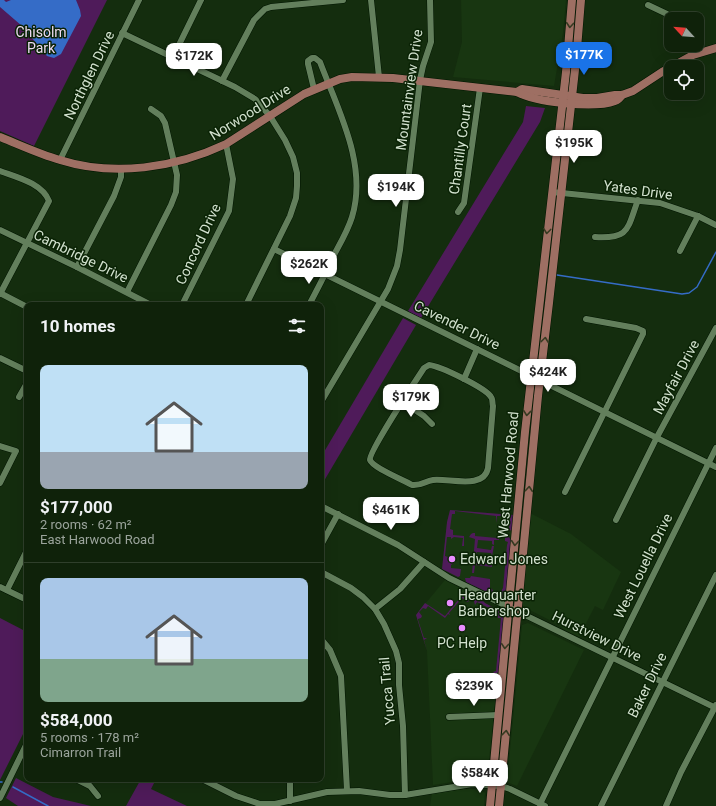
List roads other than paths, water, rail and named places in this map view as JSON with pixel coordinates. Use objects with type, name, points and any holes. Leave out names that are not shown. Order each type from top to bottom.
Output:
[{"type":"main road","points":[[567,99],[567,51],[572,0]]},
{"type":"main road","points":[[567,99],[576,52],[581,0]]},
{"type":"main road","name":"Norwood Drive","points":[[0,137],[60,160],[92,167],[153,167],[198,157],[226,144],[304,94],[328,83],[352,78],[379,77],[420,80],[517,92],[524,96],[567,99],[597,98],[622,95],[634,90],[693,55],[716,48]]},
{"type":"main road","name":"West Harwood Road","points":[[490,806],[532,375],[552,192],[567,99]]},
{"type":"main road","name":"West Harwood Road","points":[[499,806],[540,379],[561,193],[567,99]]},
{"type":"street","name":"Northglen Drive","points":[[60,160],[139,0]]},
{"type":"street","points":[[173,57],[201,0]]},
{"type":"street","points":[[222,81],[254,20],[264,9],[271,7],[344,0]]},
{"type":"street","points":[[371,0],[379,77]]},
{"type":"street","name":"Mountainview Drive","points":[[324,397],[381,301],[395,274],[400,250],[420,80],[431,38],[430,0]]},
{"type":"street","points":[[648,5],[664,13]]},
{"type":"street","points":[[122,33],[255,98],[270,116],[285,140],[293,157],[297,173],[296,198],[290,216],[248,302]]},
{"type":"street","points":[[311,302],[344,237],[352,216],[355,205],[356,181],[354,162],[348,134],[320,62],[312,58],[308,61],[308,64],[314,89]]},
{"type":"street","name":"Chantilly Court","points":[[458,212],[464,203],[480,88]]},
{"type":"street","points":[[127,292],[171,205],[176,192],[177,175],[165,123],[161,116],[151,109]]},
{"type":"street","name":"Concord Drive","points":[[183,302],[228,211],[233,180],[226,144]]},
{"type":"street","points":[[77,267],[114,196],[121,177],[121,168]]},
{"type":"street","points":[[0,171],[40,189],[46,194],[49,200],[25,243],[0,294],[24,306]]},
{"type":"street","name":"Yates Drive","points":[[552,192],[638,200],[670,205],[698,216],[716,226]]},
{"type":"street","points":[[595,237],[614,237],[621,235],[628,226],[638,200]]},
{"type":"street","points":[[680,252],[698,216]]},
{"type":"street","name":"Cambridge Drive","points":[[0,230],[145,302]]},
{"type":"street","name":"Cavender Drive","points":[[274,249],[716,467]]},
{"type":"street","points":[[565,492],[644,334],[643,331],[636,328],[586,319]]},
{"type":"street","name":"Mayfair Drive","points":[[616,520],[657,437],[716,328]]},
{"type":"street","points":[[464,379],[478,349]]},
{"type":"street","points":[[0,358],[24,370]]},
{"type":"street","points":[[426,366],[436,366],[486,391],[492,398],[493,406],[487,472],[484,476],[478,480],[435,480],[419,485],[412,484],[372,463],[370,456],[402,402],[426,366]]},
{"type":"street","points":[[19,398],[24,389]]},
{"type":"street","points":[[402,402],[424,416],[432,424]]},
{"type":"street","points":[[0,446],[16,451],[0,483]]},
{"type":"street","name":"West Louella Drive","points":[[542,805],[612,657],[716,448]]},
{"type":"street","name":"Hurstview Drive","points":[[324,507],[398,545],[449,578],[716,707]]},
{"type":"street","points":[[324,540],[338,514]]},
{"type":"street","points":[[7,590],[24,556]]},
{"type":"street","points":[[374,609],[400,589],[424,562]]},
{"type":"street","name":"Yucca Trail","points":[[324,574],[351,588],[364,597],[384,624],[396,651],[399,663],[399,685],[403,726],[405,794]]},
{"type":"street","name":"Baker Drive","points":[[601,806],[716,575]]},
{"type":"street","points":[[0,587],[24,598]]},
{"type":"street","points":[[324,643],[330,650],[341,676],[347,790]]},
{"type":"street","points":[[666,806],[681,772],[716,707]]},
{"type":"street","points":[[450,716],[498,715]]},
{"type":"street","points":[[0,798],[24,755]]},
{"type":"street","points":[[82,782],[90,786],[98,796]]},
{"type":"street","points":[[208,782],[236,796],[260,804],[275,804],[327,792],[347,790],[390,795],[472,784],[491,784],[510,789],[542,805]]},
{"type":"street","points":[[290,782],[290,801]]},
{"type":"water","points":[[0,0],[4,0],[6,2],[11,0],[76,0],[81,16],[61,54],[54,58],[47,56],[22,26],[0,7]]},
{"type":"waterway","points":[[557,275],[682,294],[689,293],[697,287],[716,252]]},
{"type":"waterway","points":[[13,787],[48,806]]},
{"type":"place","name":"Edward Jones","points":[[452,559]]},
{"type":"place","name":"Headquarter Barbershop","points":[[450,603]]},
{"type":"place","name":"PC Help","points":[[462,628]]},
{"type":"park label","name":"Chisolm Park","points":[[41,40]]}]
